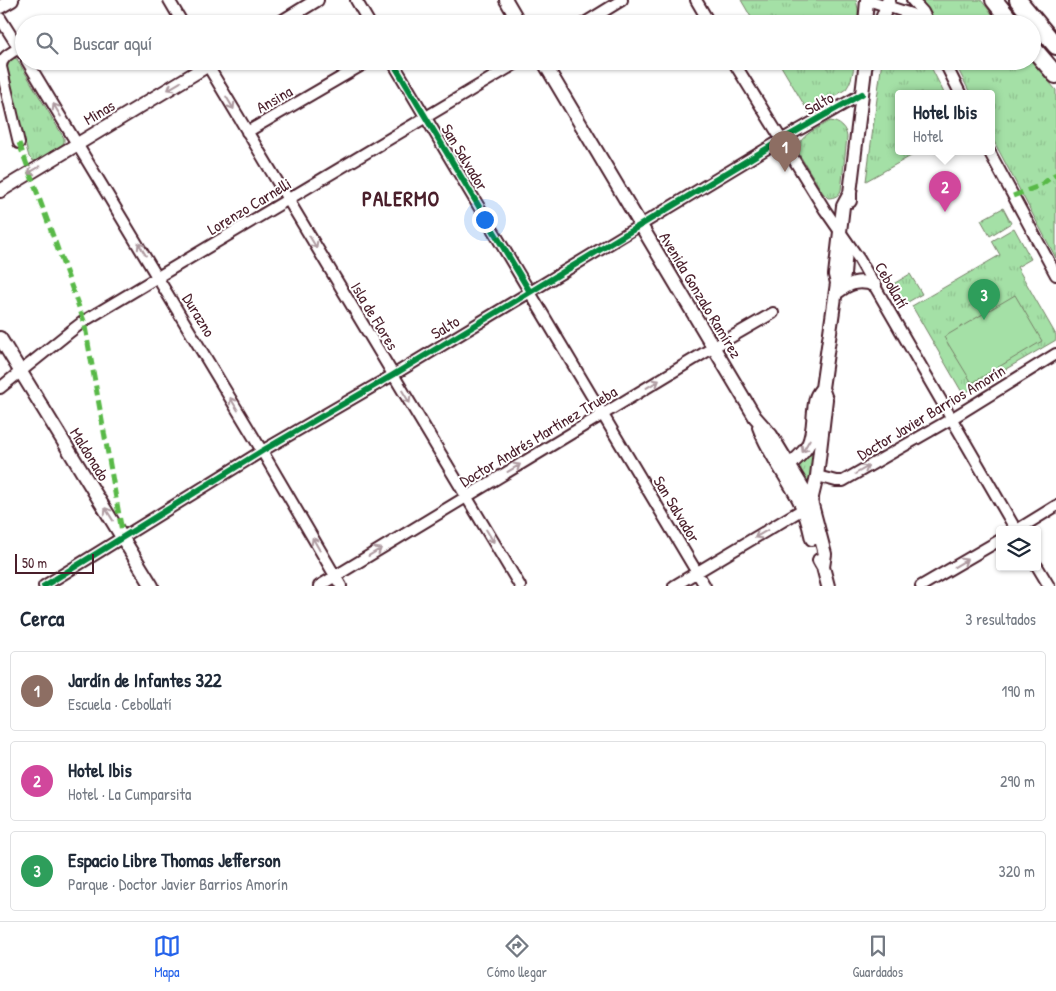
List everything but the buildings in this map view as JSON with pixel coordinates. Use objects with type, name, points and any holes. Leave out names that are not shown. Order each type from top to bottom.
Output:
[{"type":"main road","points":[[994,0],[1006,15]]},
{"type":"main road","points":[[1018,0],[1030,15]]},
{"type":"main road","points":[[1041,28],[1056,46]]},
{"type":"main road","points":[[1041,57],[1056,75]]},
{"type":"street","points":[[0,7],[12,0]]},
{"type":"street","points":[[169,0],[178,15]]},
{"type":"street","points":[[293,15],[317,0]]},
{"type":"street","points":[[356,0],[365,15]]},
{"type":"street","points":[[506,0],[515,15]]},
{"type":"street","points":[[598,15],[622,0]]},
{"type":"street","points":[[696,0],[705,15]]},
{"type":"street","points":[[866,15],[867,0],[888,3],[912,15]]},
{"type":"street","points":[[912,0],[924,15]]},
{"type":"street","points":[[883,15],[888,3]]},
{"type":"street","points":[[0,18],[15,42]]},
{"type":"street","points":[[15,55],[2,60],[0,67],[19,143]]},
{"type":"street","name":"Durazno","points":[[33,70],[341,586]]},
{"type":"street","name":"Minas","points":[[0,191],[198,70]]},
{"type":"street","name":"Isla de Flores","points":[[213,70],[247,132],[520,586]]},
{"type":"street","name":"Ansina","points":[[247,132],[354,70]]},
{"type":"street","name":"San Salvador","points":[[397,70],[705,586]]},
{"type":"street","name":"Lorenzo Carnelli","points":[[0,388],[84,321],[505,70]]},
{"type":"street","name":"Avenida Gonzalo Ramírez","points":[[548,70],[755,417],[771,435],[799,500],[807,505],[809,526],[816,555],[823,567],[828,586]]},
{"type":"street","name":"Cebollatí","points":[[738,70],[825,210],[875,285],[1014,526]]},
{"type":"street","points":[[786,469],[804,451],[808,444],[813,426],[816,396],[822,388],[837,288],[835,275],[844,236],[844,206],[850,193],[865,70]]},
{"type":"street","points":[[948,70],[958,90]]},
{"type":"street","name":"Salto","points":[[44,586],[262,451],[393,375],[781,140],[862,94]]},
{"type":"street","points":[[991,155],[1056,275]]},
{"type":"street","points":[[837,288],[857,282],[868,282],[875,285]]},
{"type":"street","name":"Doctor Andrés Martínez Trueba","points":[[318,586],[773,313]]},
{"type":"street","name":"Maldonado","points":[[0,338],[152,586]]},
{"type":"street","name":"Doctor Javier Barrios Amorín","points":[[817,476],[843,481],[952,419],[1056,354]]},
{"type":"street","points":[[674,586],[807,505],[817,476],[826,399],[822,388]]},
{"type":"street","points":[[1023,526],[1056,506]]},
{"type":"street","points":[[921,586],[996,542]]},
{"type":"street","points":[[1040,571],[1049,586]]},
{"type":"green space","points":[[741,0],[856,0],[858,9],[858,15],[750,15]]},
{"type":"green space","points":[[919,0],[981,0],[993,15],[930,15]]},
{"type":"green space","points":[[12,57],[15,58],[15,70],[24,70],[64,138],[63,144],[35,161],[29,157],[5,70],[6,64]]},
{"type":"green space","points":[[783,70],[853,70],[846,89],[809,113]]},
{"type":"green space","points":[[881,70],[932,70],[942,90],[895,90],[895,155],[913,155],[866,181]]},
{"type":"green space","points":[[958,70],[1039,70],[1056,90],[1056,258],[995,144],[995,90],[968,90]]},
{"type":"green space","points":[[830,121],[842,126],[847,137],[841,190],[836,196],[828,198],[799,154],[799,148],[800,143],[807,135]]},
{"type":"green space","points":[[1003,208],[1011,223],[990,236],[981,220]]},
{"type":"green space","points":[[1014,228],[1031,259],[1017,267],[1056,335],[1056,340],[963,394],[912,306],[1000,255],[992,241]]},
{"type":"green space","points":[[910,274],[922,294],[901,306],[890,286]]},
{"type":"green space","points":[[1015,295],[1042,341],[972,383],[944,337]]},
{"type":"green space","points":[[817,432],[808,485],[797,467],[809,454]]},
{"type":"marked path","points":[[19,143],[84,321],[123,537]]},
{"type":"marked path","points":[[1013,196],[1039,186],[1056,174]]},
{"type":"cycle path","points":[[397,70],[530,292]]},
{"type":"cycle path","points":[[44,586],[262,451],[393,375],[781,140],[862,94]]},
{"type":"place","name":"Jardín de Infantes 322","points":[[785,172]]},
{"type":"place","name":"Hotel Ibis","points":[[945,212]]},
{"type":"place","name":"Espacio Libre Thomas Jefferson","points":[[984,320]]},
{"type":"district","name":"PALERMO","points":[[401,199]]}]
